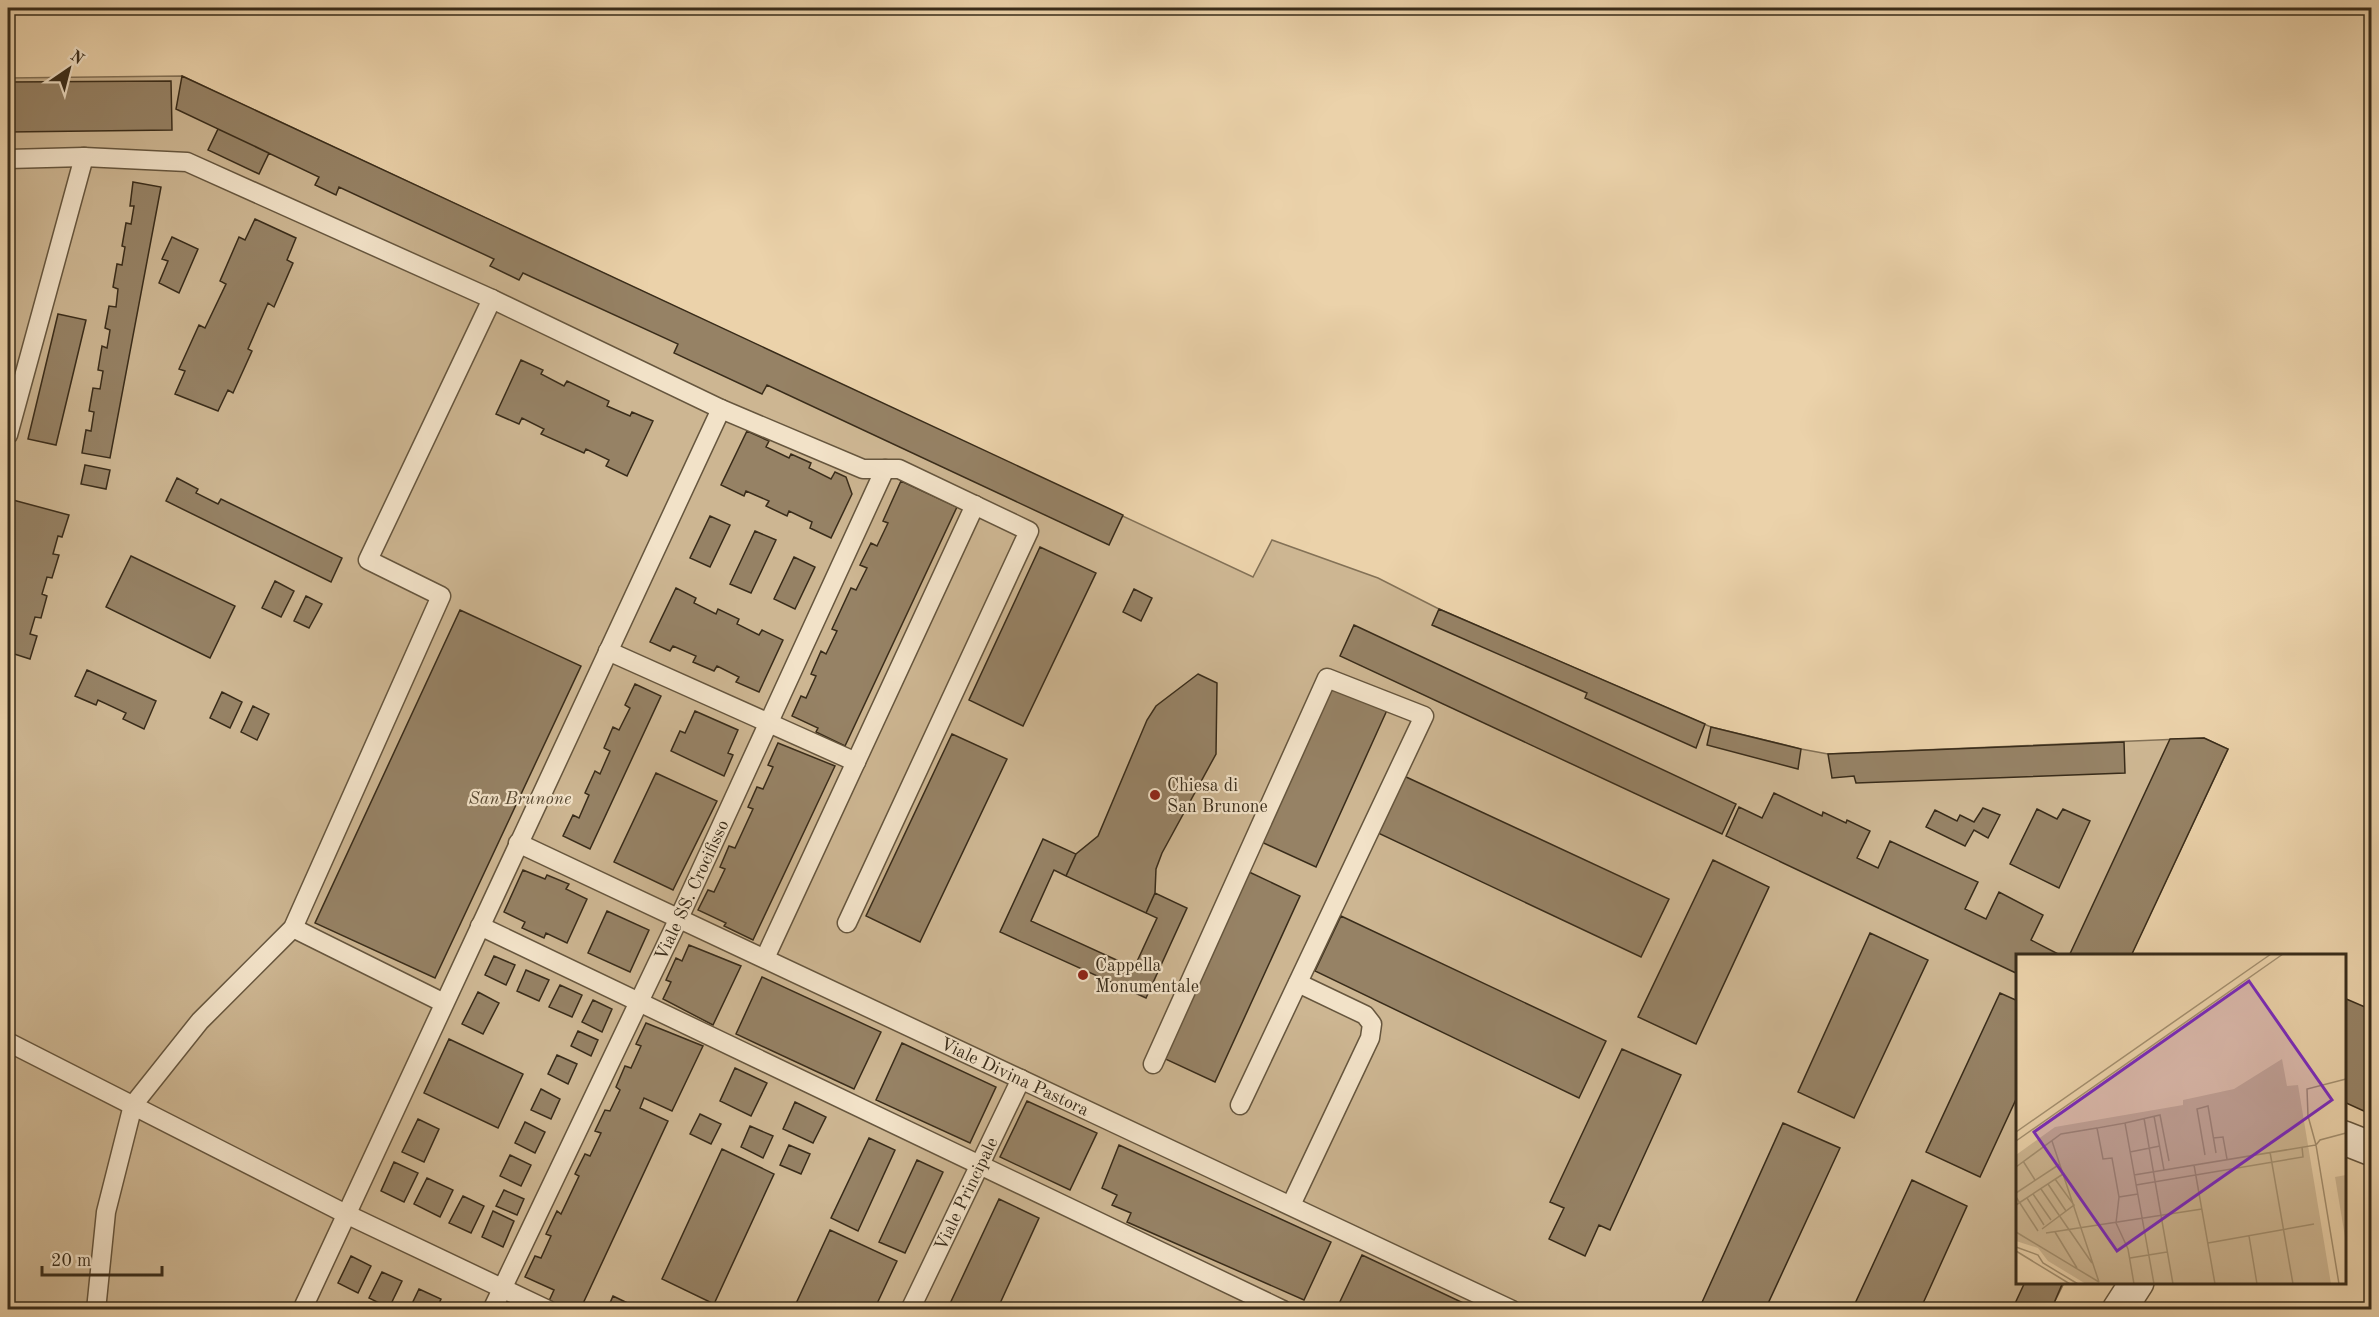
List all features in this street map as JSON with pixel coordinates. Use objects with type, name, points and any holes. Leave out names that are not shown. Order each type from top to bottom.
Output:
[{"type":"street","points":[[2346,1139],[2372,1149]]},
{"type":"street","points":[[2119,1310],[2136,1284]]},
{"type":"lane","points":[[8,435],[16,370],[84,157]]},
{"type":"lane","points":[[8,159],[84,157],[187,162],[492,299],[721,409],[863,469],[899,469],[1029,531],[847,923]]},
{"type":"lane","points":[[96,1310],[106,1212],[133,1105],[200,1021],[293,928],[441,596],[368,560],[492,299]]},
{"type":"lane","points":[[302,1310],[721,409]]},
{"type":"lane","name":"Viale SS. Crocifisso","points":[[492,1310],[679,918],[885,469]]},
{"type":"lane","points":[[765,958],[975,506]]},
{"type":"lane","points":[[608,651],[856,762]]},
{"type":"lane","points":[[1153,1064],[1327,678],[1424,716],[1240,1105]]},
{"type":"lane","name":"Viale Divina Pastora","points":[[518,843],[1512,1310]]},
{"type":"lane","points":[[480,926],[981,1163],[1283,1310]]},
{"type":"lane","points":[[293,928],[444,1003]]},
{"type":"lane","points":[[1291,1205],[1370,1038],[1372,1024],[1365,1015],[1298,983]]},
{"type":"lane","points":[[8,1042],[346,1214],[548,1310]]},
{"type":"lane","name":"Viale Principale","points":[[910,1310],[1022,1079]]},
{"type":"green space","name":"San Brunone","points":[[182,76],[1253,577],[1272,540],[1378,578],[1439,609],[1711,727],[1828,754],[2204,738],[2228,749],[2131,954],[2016,954],[2016,1284],[2064,1284],[2051,1309],[8,1309],[8,78]]},
{"type":"building","points":[[182,76],[1123,515],[1109,545],[767,385],[762,394],[674,353],[678,344],[523,273],[519,280],[490,266],[494,259],[339,187],[336,195],[315,185],[319,177],[176,109]]},
{"type":"building","points":[[171,81],[172,130],[8,132],[8,82]]},
{"type":"building","points":[[218,129],[269,153],[259,174],[208,150]]},
{"type":"building","points":[[133,182],[161,187],[110,458],[82,453],[86,430],[91,431],[94,412],[89,411],[93,388],[100,389],[103,371],[98,370],[102,346],[107,348],[110,330],[105,328],[109,306],[116,307],[118,289],[113,287],[117,264],[122,265],[125,247],[122,246],[126,223],[131,224],[134,206],[130,206]]},
{"type":"building","points":[[255,219],[296,238],[287,260],[293,263],[274,307],[268,303],[248,349],[252,351],[233,393],[228,390],[218,411],[175,394],[185,371],[179,369],[199,325],[205,328],[226,284],[220,281],[239,237],[245,240]]},
{"type":"building","points":[[172,237],[198,249],[179,293],[159,283],[168,261],[162,259]]},
{"type":"building","points":[[58,314],[86,320],[56,445],[28,439]]},
{"type":"building","points":[[521,360],[543,370],[541,374],[564,386],[567,381],[609,401],[607,406],[630,416],[632,412],[653,421],[627,476],[606,466],[609,460],[586,449],[584,453],[541,434],[544,429],[522,418],[519,424],[496,414]]},
{"type":"building","points":[[747,431],[769,441],[766,447],[789,458],[791,454],[811,463],[809,468],[831,479],[835,472],[846,477],[852,494],[831,538],[810,528],[812,522],[789,511],[787,516],[766,506],[769,501],[746,491],[744,496],[721,485]]},
{"type":"building","points":[[85,465],[110,470],[106,489],[81,484]]},
{"type":"building","points":[[177,478],[198,489],[196,493],[218,504],[221,499],[342,558],[331,582],[166,501]]},
{"type":"building","points":[[901,481],[957,507],[845,746],[816,732],[818,728],[792,716],[801,696],[806,698],[816,676],[811,674],[821,651],[826,654],[837,631],[832,629],[851,588],[856,590],[867,568],[860,565],[871,543],[877,546],[888,523],[883,521]]},
{"type":"building","points":[[13,500],[69,515],[62,537],[58,536],[53,554],[59,555],[52,578],[47,577],[42,594],[47,596],[41,618],[35,617],[30,634],[37,636],[30,659],[8,652],[8,539],[12,524],[8,523],[8,519]]},
{"type":"building","points":[[710,516],[730,525],[710,567],[690,558]]},
{"type":"building","points":[[755,531],[776,540],[751,593],[730,584]]},
{"type":"building","points":[[1040,547],[1096,573],[1023,726],[969,700]]},
{"type":"building","points":[[131,556],[235,606],[210,658],[106,607]]},
{"type":"building","points":[[794,557],[815,567],[795,609],[774,599]]},
{"type":"building","points":[[275,581],[294,591],[281,617],[262,608]]},
{"type":"building","points":[[676,588],[696,598],[694,603],[716,614],[718,609],[739,619],[737,624],[759,635],[762,630],[783,640],[759,692],[736,682],[739,677],[717,666],[714,671],[693,662],[696,656],[673,646],[670,651],[650,642]]},
{"type":"building","points":[[1134,589],[1152,598],[1141,621],[1123,612]]},
{"type":"building","points":[[306,596],[322,604],[309,628],[294,621]]},
{"type":"building","points":[[1439,609],[1705,724],[1696,748],[1585,698],[1587,693],[1432,625]]},
{"type":"building","points":[[460,610],[581,666],[435,978],[315,923]]},
{"type":"building","points":[[1354,625],[1736,804],[1722,834],[1340,656]]},
{"type":"building","points":[[87,670],[156,701],[144,729],[123,719],[126,713],[98,700],[96,705],[75,696]]},
{"type":"building","name":"Chiesa di San Brunone","points":[[1198,674],[1217,683],[1216,754],[1162,853],[1156,869],[1155,893],[1146,913],[1066,876],[1076,854],[1098,836],[1147,720],[1156,706]]},
{"type":"building","points":[[1328,681],[1388,708],[1316,867],[1257,840]]},
{"type":"building","points":[[635,684],[661,696],[590,849],[563,836],[573,815],[579,818],[589,795],[585,793],[595,771],[600,774],[610,751],[604,748],[613,727],[619,730],[630,708],[625,705]]},
{"type":"building","points":[[222,692],[242,702],[230,728],[210,718]]},
{"type":"building","points":[[253,706],[269,714],[257,740],[241,732]]},
{"type":"building","points":[[695,711],[738,730],[728,753],[733,755],[724,776],[671,751],[680,731],[685,733]]},
{"type":"building","points":[[1711,727],[1801,749],[1798,769],[1707,745]]},
{"type":"building","points":[[952,734],[1007,759],[920,942],[866,916]]},
{"type":"building","points":[[2204,738],[2228,749],[2132,954],[2070,954],[2170,739]]},
{"type":"building","points":[[2124,742],[2125,773],[1856,783],[1854,776],[1832,778],[1828,754]]},
{"type":"building","points":[[778,743],[835,766],[753,940],[724,926],[726,923],[698,910],[708,890],[714,892],[725,869],[720,867],[729,846],[735,848],[753,809],[748,807],[757,787],[763,789],[773,767],[768,765]]},
{"type":"building","points":[[656,773],[717,801],[673,890],[614,862]]},
{"type":"building","points":[[1404,776],[1669,899],[1641,957],[1378,833]]},
{"type":"building","points":[[1774,793],[1822,816],[1823,812],[1846,823],[1847,820],[1870,831],[1857,858],[1878,868],[1890,841],[1978,882],[1965,909],[1986,919],[1999,892],[2043,915],[2031,940],[2058,954],[2016,954],[2016,973],[1726,836],[1739,807],[1762,818]]},
{"type":"building","points":[[1983,808],[2000,815],[1988,838],[1974,830],[1965,846],[1926,827],[1935,810],[1957,821],[1960,815],[1974,822]]},
{"type":"building","points":[[2037,809],[2057,819],[2063,809],[2090,821],[2059,888],[2010,864]]},
{"type":"building","points":[[1043,839],[1076,854],[1066,876],[1054,870],[1031,921],[1134,968],[1157,918],[1146,913],[1155,893],[1187,908],[1146,998],[1000,932]]},
{"type":"building","points":[[1713,860],[1769,887],[1696,1044],[1638,1017]]},
{"type":"building","points":[[523,870],[545,879],[547,875],[569,884],[566,889],[587,899],[567,943],[546,933],[544,938],[522,928],[525,922],[504,912]]},
{"type":"building","points":[[1247,871],[1300,896],[1215,1082],[1161,1057]]},
{"type":"building","points":[[607,911],[649,930],[630,972],[588,953]]},
{"type":"building","points":[[1341,916],[1606,1041],[1579,1098],[1315,971]]},
{"type":"building","points":[[1870,933],[1928,960],[1854,1118],[1798,1092]]},
{"type":"building","points":[[689,945],[741,966],[713,1025],[663,999],[671,982],[666,980],[676,958],[682,961]]},
{"type":"building","points":[[494,956],[515,965],[506,985],[485,975]]},
{"type":"building","points":[[526,970],[549,980],[539,1001],[517,991]]},
{"type":"building","points":[[762,977],[881,1032],[854,1089],[736,1034]]},
{"type":"building","points":[[560,985],[582,995],[572,1017],[549,1007]]},
{"type":"building","points":[[478,992],[499,1003],[483,1034],[462,1024]]},
{"type":"building","points":[[2000,993],[2016,1000],[2016,1099],[1980,1177],[1926,1152]]},
{"type":"building","points":[[2346,999],[2372,1010],[2372,1099],[2366,1112],[2346,1103]]},
{"type":"building","points":[[593,1000],[612,1009],[602,1032],[582,1022]]},
{"type":"building","points":[[646,1023],[703,1046],[672,1111],[644,1098],[640,1108],[668,1121],[580,1310],[568,1310],[549,1301],[554,1290],[525,1277],[535,1256],[541,1258],[551,1236],[546,1234],[557,1211],[561,1214],[579,1176],[575,1174],[585,1154],[590,1156],[601,1133],[595,1131],[605,1110],[610,1111],[620,1090],[616,1087],[625,1066],[631,1068],[641,1046],[636,1044]]},
{"type":"building","points":[[578,1031],[598,1040],[591,1056],[571,1046]]},
{"type":"building","points":[[449,1039],[523,1074],[498,1128],[424,1093]]},
{"type":"building","points":[[902,1043],[996,1087],[970,1143],[876,1100]]},
{"type":"building","points":[[1622,1049],[1681,1075],[1610,1230],[1599,1225],[1585,1256],[1549,1239],[1564,1208],[1550,1202]]},
{"type":"building","points":[[557,1055],[577,1064],[568,1084],[548,1074]]},
{"type":"building","points":[[735,1068],[767,1083],[751,1116],[720,1101]]},
{"type":"building","points":[[541,1089],[560,1099],[551,1119],[531,1110]]},
{"type":"building","points":[[1027,1101],[1097,1133],[1070,1190],[1000,1157]]},
{"type":"building","points":[[795,1102],[826,1117],[813,1143],[783,1129]]},
{"type":"building","points":[[700,1114],[721,1124],[711,1144],[690,1134]]},
{"type":"building","points":[[418,1119],[439,1129],[424,1162],[402,1152]]},
{"type":"building","points":[[525,1122],[545,1132],[535,1153],[515,1143]]},
{"type":"building","points":[[1783,1123],[1840,1148],[1765,1310],[1699,1309]]},
{"type":"building","points":[[750,1126],[773,1136],[763,1158],[741,1147]]},
{"type":"building","points":[[869,1138],[895,1150],[858,1231],[831,1218]]},
{"type":"building","points":[[789,1145],[810,1154],[801,1174],[780,1165]]},
{"type":"building","points":[[1119,1145],[1331,1242],[1304,1300],[1127,1222],[1131,1213],[1112,1205],[1117,1195],[1102,1188]]},
{"type":"building","points":[[722,1149],[774,1174],[714,1304],[662,1279]]},
{"type":"building","points":[[510,1155],[531,1165],[521,1186],[500,1176]]},
{"type":"building","points":[[917,1160],[943,1172],[905,1253],[879,1242]]},
{"type":"building","points":[[394,1162],[418,1173],[404,1202],[381,1191]]},
{"type":"building","points":[[427,1178],[453,1190],[440,1217],[414,1204]]},
{"type":"building","points":[[1912,1180],[1967,1206],[1920,1310],[1852,1310]]},
{"type":"building","points":[[504,1190],[524,1199],[517,1215],[496,1206]]},
{"type":"building","points":[[463,1196],[484,1206],[471,1233],[449,1223]]},
{"type":"building","points":[[999,1199],[1039,1218],[997,1310],[947,1310]]},
{"type":"building","points":[[493,1211],[514,1221],[503,1247],[482,1237]]},
{"type":"building","points":[[830,1230],[897,1261],[874,1310],[793,1310]]},
{"type":"building","points":[[1362,1255],[1478,1310],[1336,1310]]},
{"type":"building","points":[[351,1256],[371,1266],[358,1293],[338,1283]]},
{"type":"building","points":[[382,1272],[402,1281],[389,1308],[369,1298]]},
{"type":"building","points":[[2024,1284],[2062,1284],[2051,1310],[2012,1310]]},
{"type":"building","points":[[419,1289],[441,1299],[436,1310],[409,1310]]},
{"type":"building","points":[[613,1296],[642,1310],[607,1310]]},
{"type":"place","name":"Chiesa di San Brunone","points":[[1155,795]]},
{"type":"place","name":"Cappella Monumentale","points":[[1083,975]]}]
